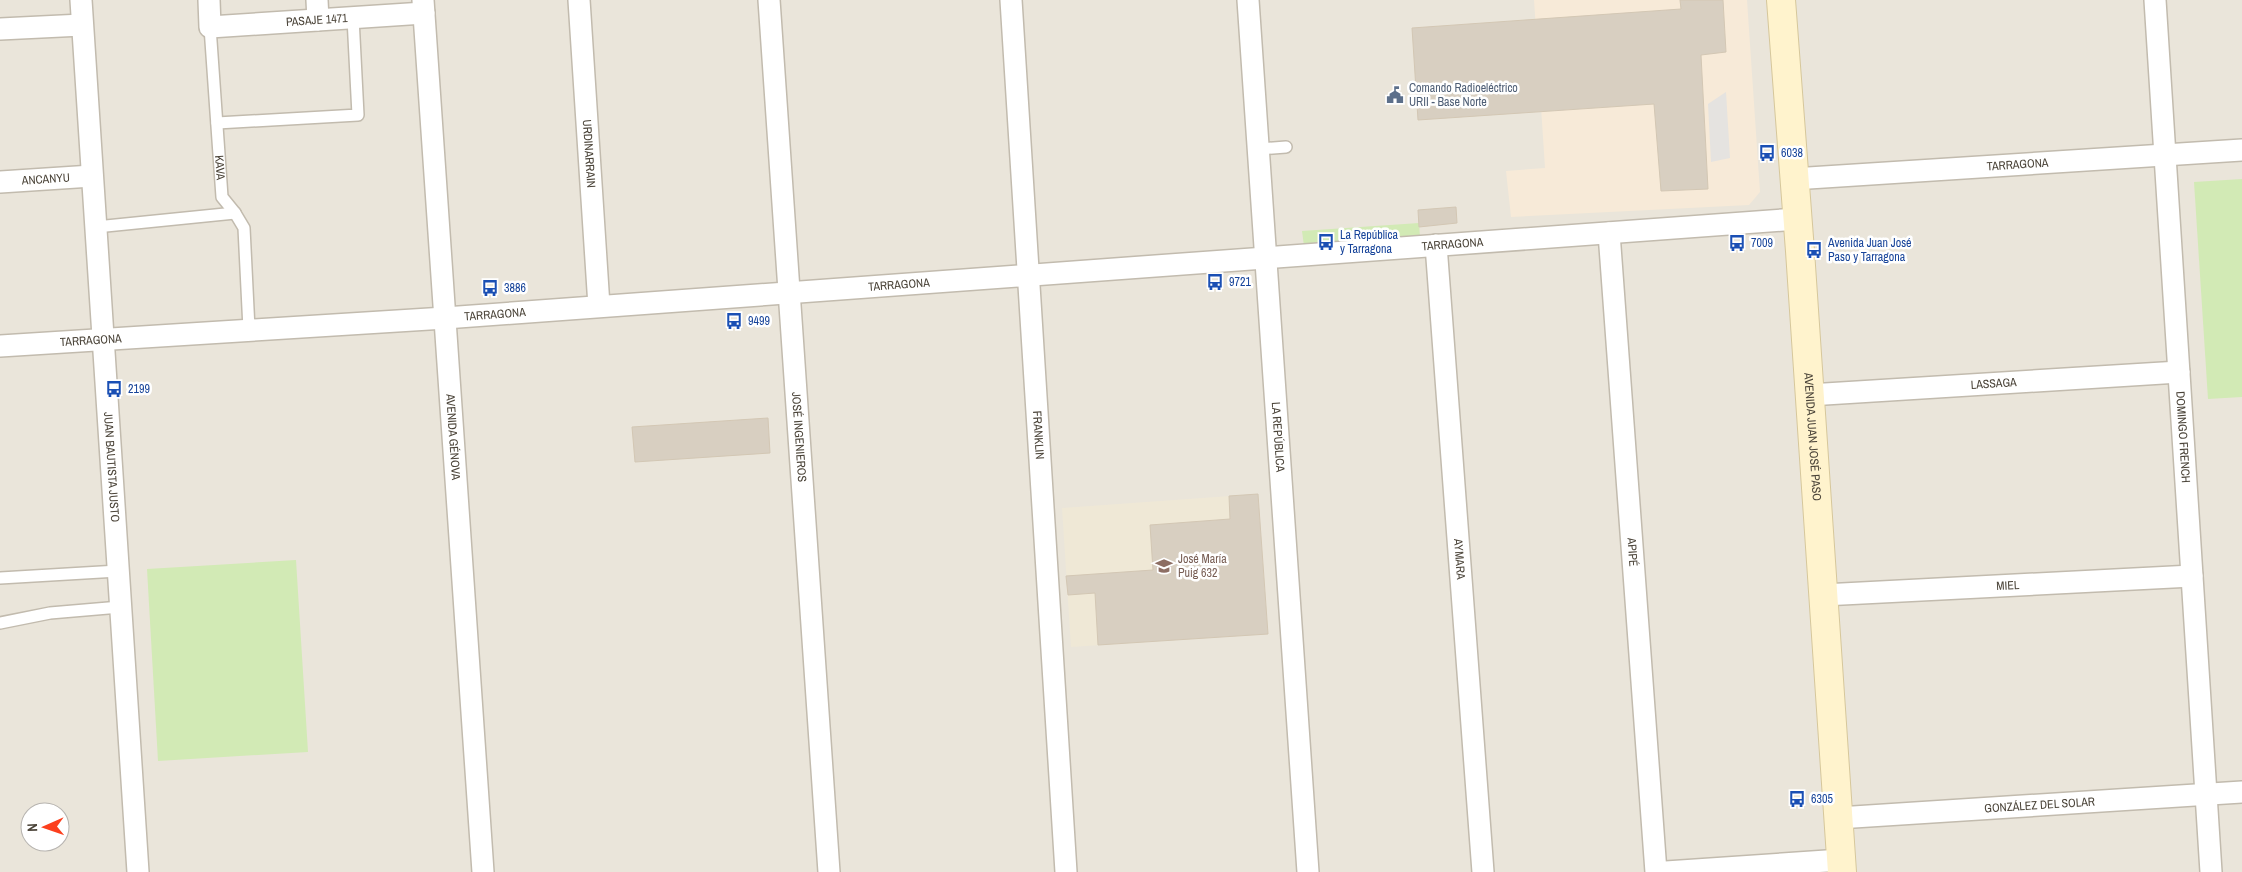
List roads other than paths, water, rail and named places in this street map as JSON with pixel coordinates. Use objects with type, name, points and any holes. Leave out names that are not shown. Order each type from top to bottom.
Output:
[{"type":"main road","name":"AVENIDA JUAN JOSÉ PASO","points":[[1780,0],[1797,219],[1841,866]]},
{"type":"street","name":"JUAN BAUTISTA JUSTO","points":[[80,0],[138,872]]},
{"type":"street","name":"KAVA","points":[[209,0],[210,27]]},
{"type":"street","name":"URDINARRAIN","points":[[579,0],[599,306]]},
{"type":"street","name":"JOSÉ INGENIEROS","points":[[769,0],[829,872]]},
{"type":"street","name":"FRANKLIN","points":[[1011,0],[1066,872]]},
{"type":"street","name":"LA REPÚBLICA","points":[[1248,0],[1264,258],[1308,872]]},
{"type":"street","name":"DOMINGO FRENCH","points":[[2155,0],[2211,872]]},
{"type":"street","name":"PASAJE 1471","points":[[210,27],[317,10],[352,18],[423,7]]},
{"type":"street","name":"AVENIDA GÉNOVA","points":[[423,7],[483,872]]},
{"type":"street","points":[[0,29],[82,25]]},
{"type":"street","name":"TARRAGONA","points":[[1793,179],[2242,150]]},
{"type":"street","name":"ANCANYU","points":[[0,182],[92,176]]},
{"type":"street","name":"TARRAGONA","points":[[0,346],[103,338],[444,318],[1797,219]]},
{"type":"street","name":"APIPÉ","points":[[1609,233],[1656,872]]},
{"type":"street","name":"AYMARA","points":[[1436,245],[1483,872]]},
{"type":"street","name":"LASSAGA","points":[[1809,395],[2179,372]]},
{"type":"street","name":"MIEL","points":[[1823,595],[2192,576]]},
{"type":"street","name":"GONZÁLEZ DEL SOLAR","points":[[1838,818],[2242,792]]},
{"type":"street","points":[[1666,872],[1841,866]]},
{"type":"lane","points":[[217,123],[358,115],[352,18]]},
{"type":"lane","name":"KAVA","points":[[210,27],[222,198],[235,213],[244,228],[249,329]]},
{"type":"lane","points":[[1258,149],[1286,147]]},
{"type":"lane","points":[[96,226],[235,213]]},
{"type":"lane","points":[[0,578],[118,571]]},
{"type":"lane","points":[[0,623],[50,613],[120,607]]},
{"type":"place","name":"Comando Radioeléctrico URII - Base Norte","points":[[1395,95]]},
{"type":"place","name":"6038","points":[[1767,153]]},
{"type":"place","name":"La República y Tarragona","points":[[1326,242]]},
{"type":"place","name":"7009","points":[[1737,243]]},
{"type":"place","name":"Avenida Juan José Paso y Tarragona","points":[[1814,250]]},
{"type":"place","name":"9721","points":[[1215,282]]},
{"type":"place","name":"3886","points":[[490,288]]},
{"type":"place","name":"9499","points":[[734,321]]},
{"type":"place","name":"2199","points":[[114,389]]},
{"type":"place","name":"José María Puig 632","points":[[1164,566]]},
{"type":"place","name":"6305","points":[[1797,799]]}]
